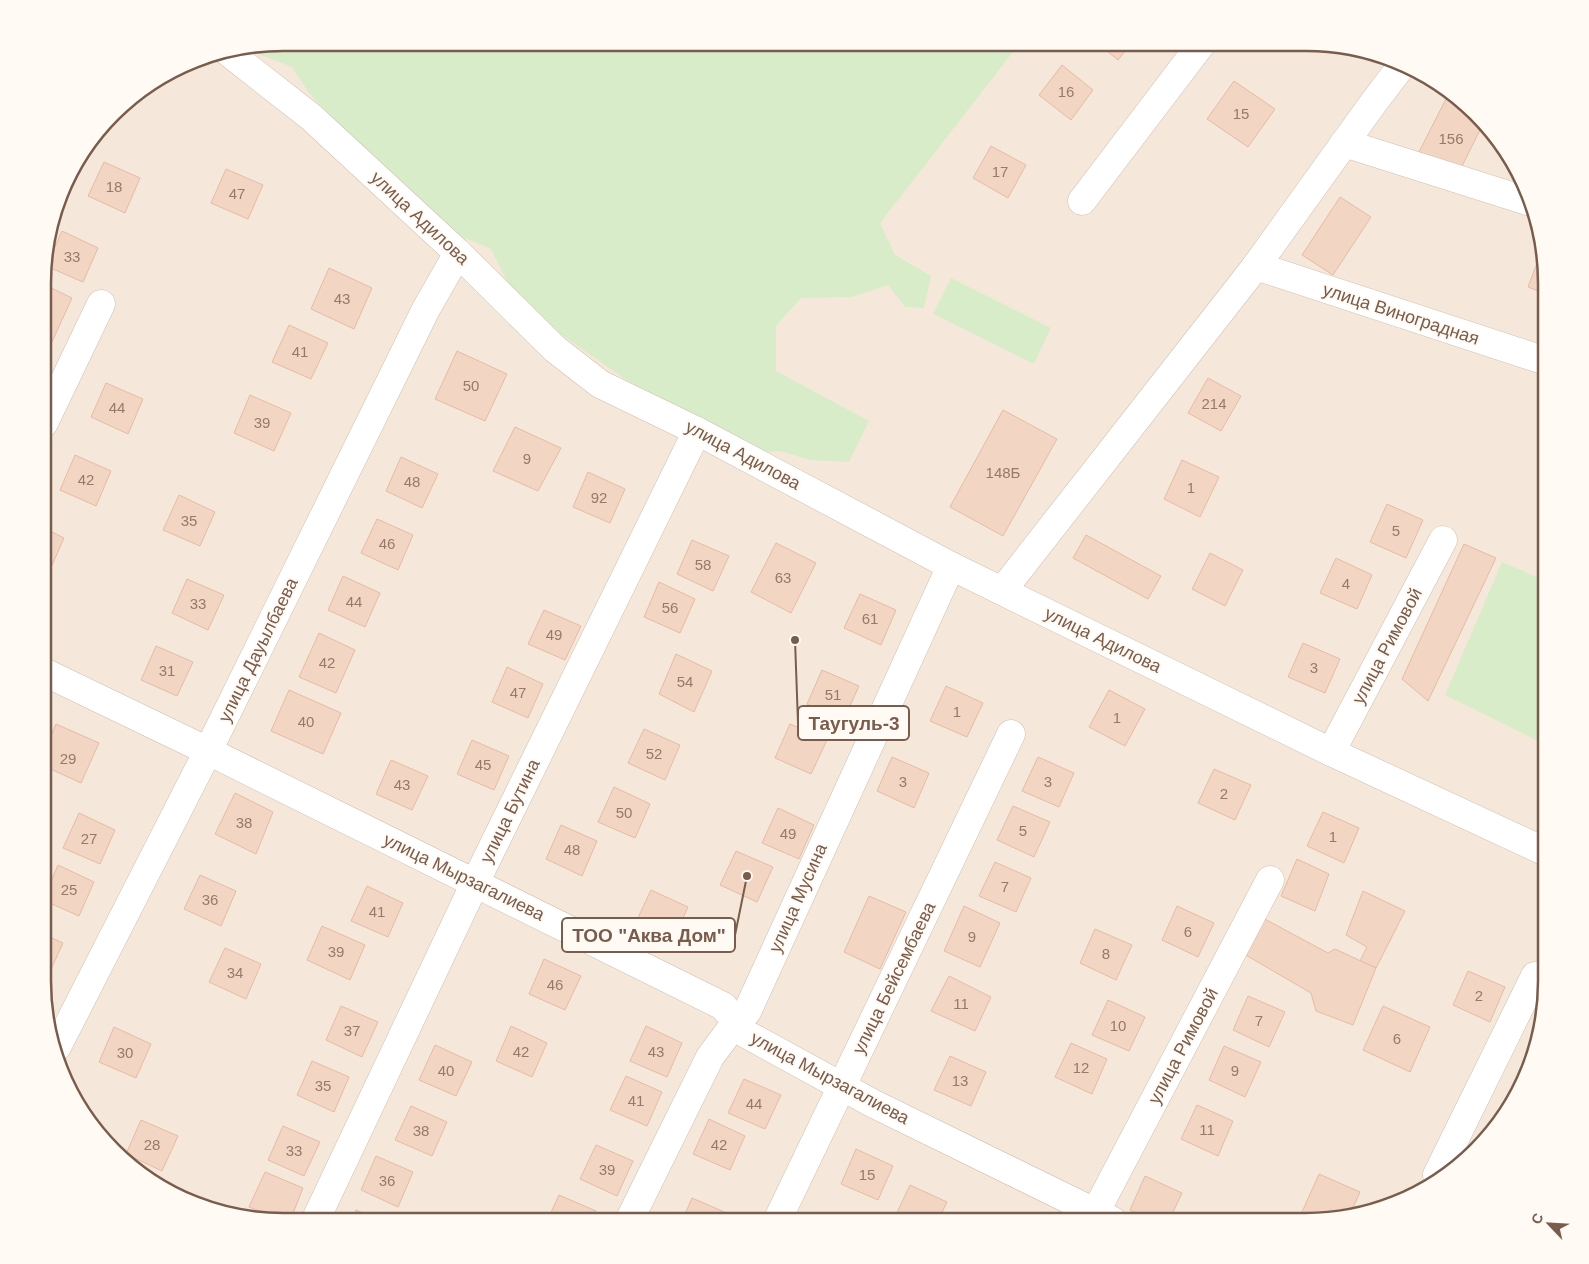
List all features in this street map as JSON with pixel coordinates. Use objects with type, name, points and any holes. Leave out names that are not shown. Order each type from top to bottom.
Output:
[{"type":"street","points":[[1082,201],[1196,51]]},
{"type":"street","name":"улица Адилова","points":[[234,57],[311,117],[458,253],[554,349],[600,384],[697,431],[951,566],[1331,752],[1538,848]]},
{"type":"street","points":[[1002,591],[1256,266],[1398,71]]},
{"type":"street","points":[[1344,143],[1522,200]]},
{"type":"street","name":"улица Дауылбаева","points":[[59,1042],[208,751],[426,309],[458,253]]},
{"type":"street","name":"улица Виноградная","points":[[1256,266],[1538,358]]},
{"type":"street","points":[[51,408],[101,304]]},
{"type":"street","name":"улица Бутина","points":[[319,1213],[475,883],[697,431]]},
{"type":"street","name":"улица Римовой","points":[[1331,752],[1443,540]]},
{"type":"street","name":"улица Мусина","points":[[633,1213],[710,1057],[736,1022],[747,1012],[951,566]]},
{"type":"street","name":"улица Мырзагалиева","points":[[51,675],[723,1006],[746,1034],[883,1109],[1096,1213]]},
{"type":"street","name":"улица Бейсембаева","points":[[781,1213],[1011,734]]},
{"type":"street","name":"улица Римовой","points":[[1106,1213],[1270,880]]},
{"type":"street","points":[[1439,1171],[1535,976]]},
{"type":"shaded area","points":[[1305,51],[1336,53],[1366,59],[1394,69],[1435,90],[1459,109],[1490,142],[1514,181],[1530,223],[1536,253],[1538,284],[1538,980],[1536,1011],[1530,1041],[1514,1083],[1499,1110],[1480,1134],[1447,1165],[1408,1189],[1366,1205],[1336,1211],[1305,1213],[284,1213],[253,1211],[223,1205],[195,1195],[154,1174],[130,1155],[99,1122],[82,1097],[59,1041],[53,1011],[51,980],[51,284],[53,253],[59,223],[75,181],[90,154],[119,119],[154,90],[181,75],[223,59],[268,52]]},
{"type":"green space","points":[[284,51],[1014,51],[880,223],[895,255],[931,276],[924,308],[905,307],[888,285],[852,297],[801,298],[776,326],[776,371],[869,421],[849,462],[810,460],[780,451],[760,453],[648,395],[519,305],[491,249],[439,227],[309,93],[292,67],[255,53]]},
{"type":"green space","points":[[951,278],[1051,328],[1034,364],[933,314]]},
{"type":"green space","points":[[1502,562],[1538,578],[1538,741],[1445,695]]},
{"type":"building","points":[[1107,51],[1125,51],[1118,60]]},
{"type":"building","points":[[1062,65],[1093,90],[1071,120],[1039,95]]},
{"type":"building","points":[[1234,81],[1275,109],[1248,147],[1207,119]]},
{"type":"building","points":[[1446,98],[1480,130],[1459,172],[1419,152]]},
{"type":"building","points":[[991,146],[1026,165],[1008,198],[973,178]]},
{"type":"building","points":[[104,162],[140,178],[125,213],[88,196]]},
{"type":"building","points":[[226,169],[263,185],[248,219],[211,203]]},
{"type":"building","points":[[1340,197],[1371,217],[1333,275],[1302,255]]},
{"type":"building","points":[[62,231],[98,248],[83,282],[52,269],[54,249]]},
{"type":"building","points":[[1537,264],[1538,291],[1528,287]]},
{"type":"building","points":[[329,268],[372,288],[354,329],[311,309]]},
{"type":"building","points":[[51,288],[72,298],[51,344]]},
{"type":"building","points":[[289,325],[328,343],[311,379],[272,362]]},
{"type":"building","points":[[457,351],[507,374],[485,421],[435,399]]},
{"type":"building","points":[[1208,378],[1241,396],[1221,431],[1188,413]]},
{"type":"building","points":[[106,383],[143,399],[128,434],[91,417]]},
{"type":"building","points":[[250,395],[291,413],[274,451],[234,433]]},
{"type":"building","points":[[1003,410],[1057,439],[1003,536],[950,507]]},
{"type":"building","points":[[515,427],[561,448],[538,491],[493,471]]},
{"type":"building","points":[[75,455],[111,471],[96,506],[60,490]]},
{"type":"building","points":[[401,457],[438,474],[422,508],[386,491]]},
{"type":"building","points":[[1182,460],[1219,477],[1200,517],[1164,499]]},
{"type":"building","points":[[588,472],[625,489],[610,523],[573,507]]},
{"type":"building","points":[[179,495],[215,512],[200,546],[163,530]]},
{"type":"building","points":[[1387,504],[1423,520],[1406,558],[1370,542]]},
{"type":"building","points":[[377,519],[413,535],[398,570],[361,553]]},
{"type":"building","points":[[51,532],[64,538],[51,567]]},
{"type":"building","points":[[1086,535],[1161,576],[1148,599],[1073,558]]},
{"type":"building","points":[[692,540],[729,556],[713,591],[677,574]]},
{"type":"building","points":[[776,543],[816,563],[791,613],[751,592]]},
{"type":"building","points":[[1464,544],[1496,558],[1428,701],[1402,679]]},
{"type":"building","points":[[1210,553],[1243,570],[1225,606],[1192,589]]},
{"type":"building","points":[[1336,558],[1372,575],[1357,609],[1320,593]]},
{"type":"building","points":[[343,576],[380,593],[365,627],[328,610]]},
{"type":"building","points":[[187,579],[224,595],[208,630],[172,613]]},
{"type":"building","points":[[659,582],[695,599],[680,633],[644,617]]},
{"type":"building","points":[[860,594],[896,610],[881,645],[844,628]]},
{"type":"building","points":[[544,610],[581,626],[565,660],[528,644]]},
{"type":"building","points":[[319,633],[355,650],[336,693],[299,677]]},
{"type":"building","points":[[1303,643],[1340,659],[1325,693],[1288,677]]},
{"type":"building","points":[[156,646],[193,662],[177,696],[141,680]]},
{"type":"building","points":[[676,654],[712,671],[694,712],[659,694]]},
{"type":"building","points":[[507,667],[543,684],[528,718],[492,702]]},
{"type":"building","points":[[822,670],[859,686],[843,721],[807,704]]},
{"type":"building","points":[[946,686],[983,703],[967,737],[930,721]]},
{"type":"building","points":[[289,690],[341,713],[323,754],[271,731]]},
{"type":"building","points":[[1109,690],[1145,709],[1125,746],[1089,727]]},
{"type":"building","points":[[56,724],[99,743],[81,783],[51,769],[51,736]]},
{"type":"building","points":[[790,724],[827,740],[811,774],[775,758]]},
{"type":"building","points":[[644,729],[680,745],[665,780],[628,763]]},
{"type":"building","points":[[472,740],[509,756],[494,790],[457,774]]},
{"type":"building","points":[[892,757],[929,773],[914,808],[877,791]]},
{"type":"building","points":[[1038,757],[1074,773],[1059,807],[1022,791]]},
{"type":"building","points":[[391,760],[428,776],[412,810],[376,794]]},
{"type":"building","points":[[1214,769],[1251,785],[1235,820],[1198,803]]},
{"type":"building","points":[[614,787],[650,804],[635,838],[598,822]]},
{"type":"building","points":[[235,793],[273,812],[256,854],[215,834]]},
{"type":"building","points":[[1013,806],[1050,822],[1034,857],[997,840]]},
{"type":"building","points":[[778,808],[814,825],[799,859],[762,843]]},
{"type":"building","points":[[1323,812],[1359,828],[1344,863],[1307,846]]},
{"type":"building","points":[[79,813],[115,830],[100,864],[63,848]]},
{"type":"building","points":[[561,825],[597,841],[582,876],[546,859]]},
{"type":"building","points":[[736,851],[773,867],[757,902],[720,885]]},
{"type":"building","points":[[1297,859],[1329,874],[1315,911],[1281,896]]},
{"type":"building","points":[[995,862],[1031,878],[1016,912],[979,896]]},
{"type":"building","points":[[58,865],[94,882],[79,916],[51,904],[51,881]]},
{"type":"building","points":[[200,875],[236,891],[221,926],[184,909]]},
{"type":"building","points":[[367,886],[403,903],[388,937],[351,921]]},
{"type":"building","points":[[651,890],[688,907],[672,941],[635,924]]},
{"type":"building","points":[[1363,891],[1405,911],[1376,968],[1360,961],[1367,947],[1346,935]]},
{"type":"building","points":[[869,896],[906,912],[880,969],[844,952]]},
{"type":"building","points":[[964,906],[1000,923],[980,967],[944,951]]},
{"type":"building","points":[[1177,906],[1214,923],[1198,957],[1162,940]]},
{"type":"building","points":[[1261,917],[1328,953],[1335,949],[1376,968],[1353,1025],[1316,1011],[1311,993],[1244,954]]},
{"type":"building","points":[[322,926],[365,945],[350,980],[307,960]]},
{"type":"building","points":[[1095,929],[1132,945],[1116,980],[1080,963]]},
{"type":"building","points":[[51,938],[63,943],[51,969]]},
{"type":"building","points":[[225,948],[261,964],[246,999],[209,982]]},
{"type":"building","points":[[544,959],[581,976],[565,1010],[529,994]]},
{"type":"building","points":[[1468,971],[1505,987],[1490,1022],[1453,1005]]},
{"type":"building","points":[[949,976],[991,997],[975,1031],[931,1011]]},
{"type":"building","points":[[1248,996],[1285,1012],[1269,1047],[1233,1030]]},
{"type":"building","points":[[1108,1000],[1145,1017],[1129,1051],[1092,1035]]},
{"type":"building","points":[[341,1006],[378,1022],[362,1057],[326,1040]]},
{"type":"building","points":[[1383,1006],[1430,1027],[1410,1072],[1363,1050]]},
{"type":"building","points":[[511,1026],[547,1043],[532,1077],[496,1061]]},
{"type":"building","points":[[646,1026],[682,1043],[667,1077],[630,1061]]},
{"type":"building","points":[[114,1027],[151,1044],[136,1078],[99,1062]]},
{"type":"building","points":[[1071,1043],[1107,1059],[1092,1094],[1055,1077]]},
{"type":"building","points":[[435,1045],[472,1062],[456,1096],[419,1080]]},
{"type":"building","points":[[1224,1046],[1261,1062],[1245,1097],[1209,1080]]},
{"type":"building","points":[[950,1056],[986,1072],[971,1106],[934,1090]]},
{"type":"building","points":[[312,1061],[349,1077],[334,1112],[297,1095]]},
{"type":"building","points":[[626,1076],[662,1092],[647,1126],[610,1110]]},
{"type":"building","points":[[744,1079],[781,1095],[765,1129],[728,1113]]},
{"type":"building","points":[[1197,1105],[1233,1121],[1218,1156],[1181,1139]]},
{"type":"building","points":[[411,1106],[447,1122],[432,1156],[395,1140]]},
{"type":"building","points":[[709,1119],[745,1136],[730,1170],[693,1154]]},
{"type":"building","points":[[141,1120],[178,1136],[162,1171],[132,1157],[127,1152]]},
{"type":"building","points":[[283,1126],[320,1142],[304,1176],[268,1160]]},
{"type":"building","points":[[596,1145],[633,1161],[617,1196],[580,1179]]},
{"type":"building","points":[[856,1149],[893,1166],[878,1200],[841,1184]]},
{"type":"building","points":[[376,1156],[413,1172],[398,1207],[361,1190]]},
{"type":"building","points":[[265,1172],[303,1188],[293,1213],[261,1212],[249,1207]]},
{"type":"building","points":[[1319,1174],[1360,1192],[1353,1208],[1336,1211],[1302,1212]]},
{"type":"building","points":[[1145,1176],[1182,1193],[1173,1213],[1137,1213],[1130,1210]]},
{"type":"building","points":[[910,1185],[947,1202],[942,1213],[897,1213]]},
{"type":"building","points":[[559,1195],[596,1211],[595,1213],[551,1213]]},
{"type":"building","points":[[692,1198],[727,1213],[685,1213]]},
{"type":"place","name":"Таугуль-3","points":[[795,640]]},
{"type":"place","name":"ТОО \"Аква Дом\"","points":[[747,876]]}]
